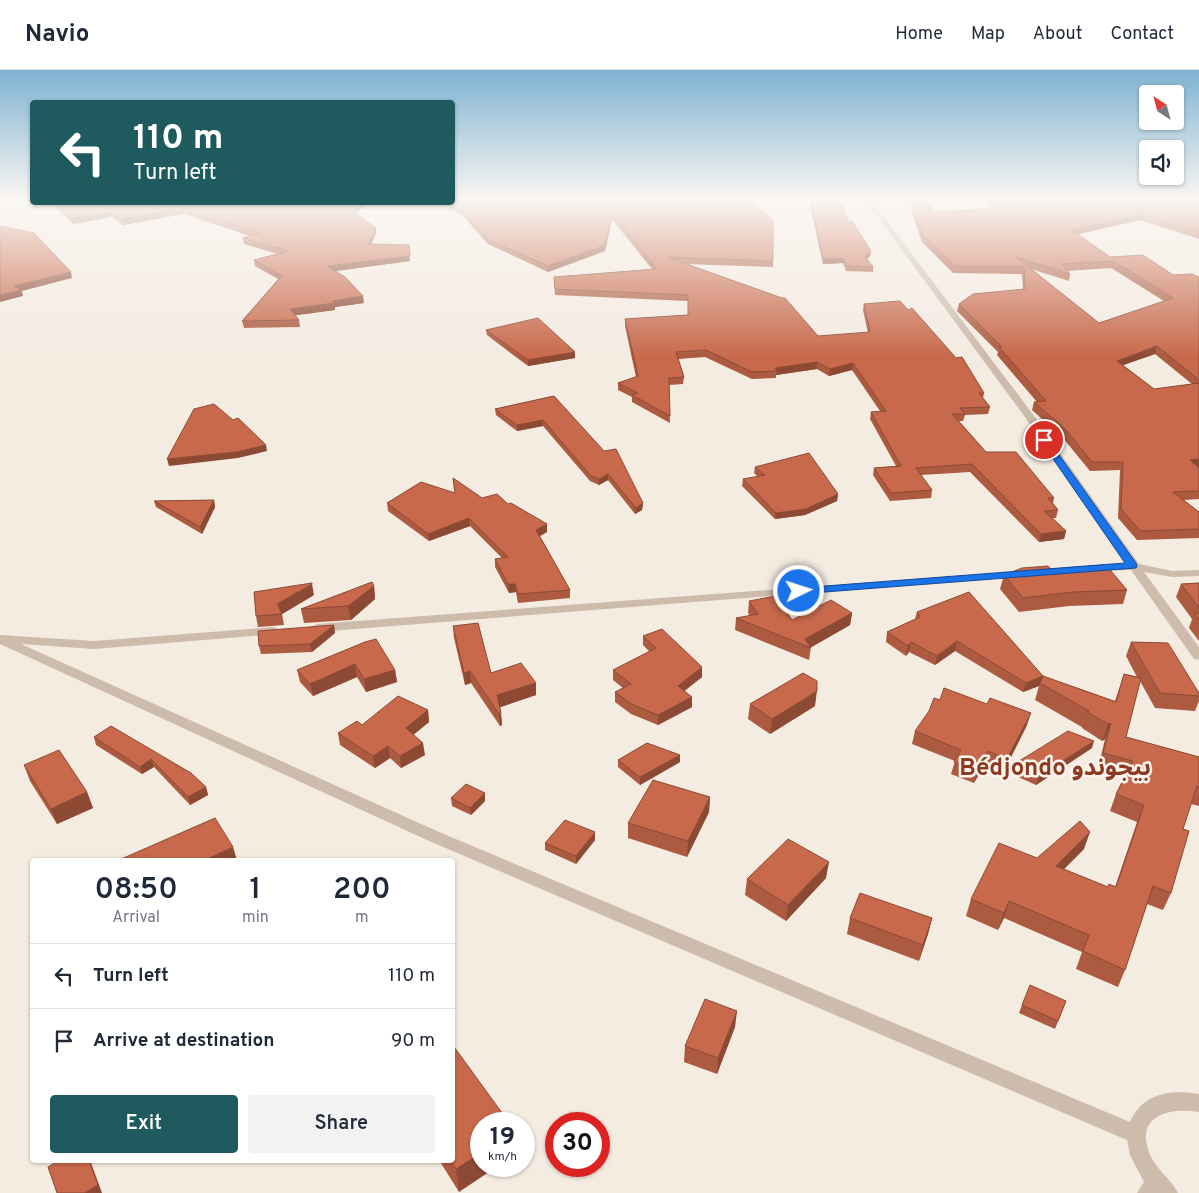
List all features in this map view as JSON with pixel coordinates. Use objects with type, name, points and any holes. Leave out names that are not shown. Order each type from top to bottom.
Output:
[{"type":"street","points":[[905,252],[1000,376],[1132,566],[1199,656]]},
{"type":"street","points":[[1083,569],[1132,566],[1172,574],[1199,573]]},
{"type":"street","points":[[302,629],[1034,573]]},
{"type":"street","points":[[0,638],[94,645],[282,631]]},
{"type":"street","points":[[0,638],[432,836],[1137,1135]]},
{"type":"street","points":[[1157,1190],[1140,1154],[1137,1135],[1140,1122],[1148,1111],[1159,1103],[1174,1100],[1199,1103]]},
{"type":"building","points":[[0,252],[52,252],[71,272],[14,286],[22,290],[0,295]]},
{"type":"building","points":[[284,252],[410,252],[410,256],[327,266],[345,277],[363,296],[333,301],[334,303],[290,309],[299,320],[242,321],[282,276],[254,260]]},
{"type":"building","points":[[518,252],[585,252],[548,266]]},
{"type":"building","points":[[644,252],[773,252],[773,261],[667,257],[785,298],[818,336],[870,332],[864,304],[900,301],[908,310],[912,308],[956,358],[962,357],[984,393],[979,393],[990,407],[960,408],[965,414],[952,414],[986,452],[1016,452],[1054,498],[1048,498],[1058,510],[1044,511],[1066,531],[1041,534],[972,464],[916,468],[932,490],[891,493],[874,468],[901,466],[871,412],[886,411],[853,363],[830,369],[817,362],[775,368],[777,371],[752,372],[706,350],[676,352],[684,377],[669,378],[670,416],[632,395],[638,393],[618,383],[638,376],[625,319],[688,315],[688,295],[555,289],[554,277],[657,269]]},
{"type":"building","points":[[822,252],[870,252],[865,257],[873,267],[846,266],[843,258],[823,259]]},
{"type":"building","points":[[940,252],[1103,252],[1110,257],[1143,255],[1173,275],[1192,274],[1199,277],[1199,380],[1157,346],[1117,361],[1154,389],[1199,383],[1199,459],[1190,460],[1199,468],[1199,491],[1173,492],[1199,512],[1199,529],[1140,531],[1121,509],[1123,462],[1092,462],[1066,430],[1034,402],[1046,401],[999,347],[1002,347],[959,304],[973,294],[1025,289],[1024,267],[954,266]],"holes":[[[1016,257],[1070,274],[1062,264],[1113,261],[1173,298],[1099,323]]]},
{"type":"building","points":[[538,318],[575,352],[528,360],[486,330]]},
{"type":"building","points":[[554,396],[604,451],[616,449],[643,503],[636,508],[608,474],[599,479],[590,475],[543,420],[517,425],[495,409]]},
{"type":"building","points":[[214,404],[233,420],[238,418],[266,445],[237,452],[167,459],[194,409]]},
{"type":"building","points":[[809,453],[838,494],[806,509],[776,513],[743,479],[765,475],[755,467]]},
{"type":"building","points":[[453,478],[482,498],[497,494],[508,504],[511,503],[547,524],[536,530],[570,590],[518,594],[515,584],[508,584],[495,559],[508,557],[469,518],[428,534],[387,503],[421,482],[455,493]]},
{"type":"building","points":[[214,500],[200,527],[154,501]]},
{"type":"building","points":[[1106,565],[1127,590],[1073,592],[1023,598],[1004,575],[1022,568],[1048,566],[1051,569]]},
{"type":"building","points":[[372,582],[374,586],[348,606],[301,609]]},
{"type":"building","points":[[312,583],[277,604],[282,614],[256,616],[254,592]]},
{"type":"building","points":[[1199,583],[1199,608],[1181,584]]},
{"type":"building","points":[[969,592],[1043,676],[1026,683],[957,641],[937,656],[911,642],[908,646],[887,632],[920,617],[917,612]]},
{"type":"building","points":[[776,596],[792,620],[831,600],[852,613],[805,639],[811,648],[736,618],[758,614],[749,601]]},
{"type":"building","points":[[1199,613],[1199,620],[1194,614]]},
{"type":"building","points":[[478,623],[491,673],[521,663],[536,683],[497,695],[501,713],[499,714],[470,671],[464,673],[453,626]]},
{"type":"building","points":[[334,625],[310,644],[259,646],[258,631]]},
{"type":"building","points":[[662,629],[702,667],[678,686],[692,697],[658,715],[631,704],[615,692],[631,684],[613,670],[656,648],[643,636]]},
{"type":"building","points":[[376,639],[395,670],[364,679],[355,664],[310,684],[297,670],[365,642]]},
{"type":"building","points":[[1131,642],[1168,643],[1199,693],[1199,696],[1160,693]]},
{"type":"building","points":[[803,673],[817,681],[817,691],[772,719],[750,704]]},
{"type":"building","points":[[1124,674],[1141,678],[1126,737],[1199,757],[1199,787],[1197,786],[1183,829],[1189,831],[1171,893],[1153,886],[1125,970],[1083,951],[1089,935],[1009,901],[1004,913],[971,899],[999,843],[1037,858],[1080,821],[1090,832],[1056,866],[1108,887],[1109,884],[1116,887],[1144,805],[1116,794],[1133,761],[1103,753],[1111,723],[1108,724],[1040,683],[1043,676],[1116,702]]},
{"type":"building","points":[[944,688],[987,704],[990,698],[1031,713],[1007,759],[988,751],[978,771],[954,762],[961,750],[915,731],[929,711],[934,698],[940,700]]},
{"type":"building","points":[[398,696],[428,710],[406,728],[423,743],[400,756],[388,746],[373,756],[338,733],[357,721],[362,725]]},
{"type":"building","points":[[111,726],[191,773],[206,787],[188,797],[151,759],[140,767],[94,737]]},
{"type":"building","points":[[1068,731],[1094,741],[1038,777],[1011,766]]},
{"type":"building","points":[[647,743],[680,755],[640,777],[618,760]]},
{"type":"building","points":[[59,750],[87,792],[51,809],[24,765]]},
{"type":"building","points":[[653,780],[710,797],[688,841],[628,823]]},
{"type":"building","points":[[466,784],[485,793],[470,808],[451,798]]},
{"type":"building","points":[[215,818],[233,847],[209,858],[124,858]]},
{"type":"building","points":[[565,820],[595,832],[576,856],[545,843]]},
{"type":"building","points":[[788,839],[829,862],[788,905],[747,879]]},
{"type":"building","points":[[860,893],[932,918],[923,945],[850,918]]},
{"type":"building","points":[[1030,985],[1066,1001],[1058,1021],[1022,1005]]},
{"type":"building","points":[[705,999],[737,1011],[718,1058],[685,1046]]},
{"type":"building","points":[[455,1048],[501,1112],[470,1112],[470,1160],[456,1169],[452,1163],[455,1163]]},
{"type":"building","points":[[55,1163],[90,1163],[98,1185],[85,1193],[57,1193],[48,1167]]},
{"type":"district","name":"Bédjondo بيجوندو","points":[[1055,769]]},
{"type":"route","points":[[799,591],[1132,566],[1044,440]]}]
